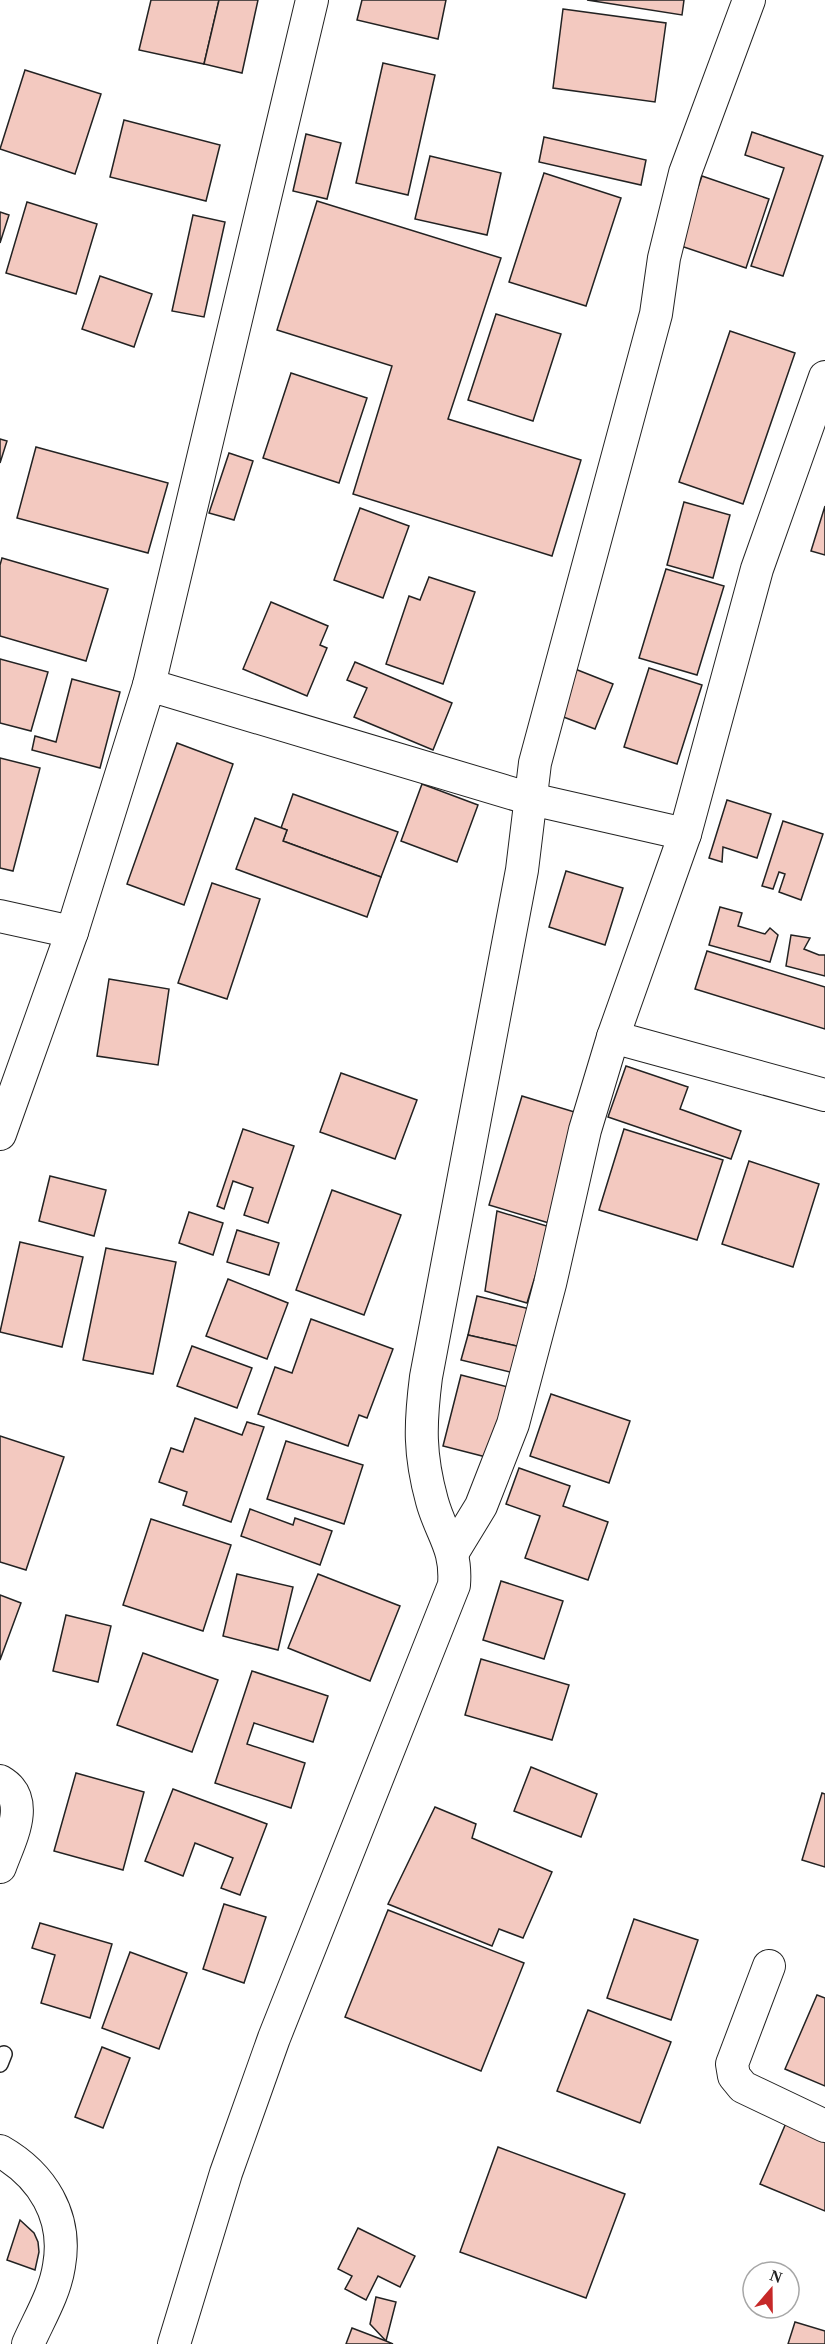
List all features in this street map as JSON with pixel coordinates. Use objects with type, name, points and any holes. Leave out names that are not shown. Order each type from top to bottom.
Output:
[{"type":"street","points":[[0,1134],[72,932],[149,685],[312,0]]},
{"type":"street","points":[[174,2344],[226,2173],[274,2038],[450,1600],[454,1585],[456,1568],[453,1552],[430,1493],[423,1461],[420,1419],[522,870],[535,763],[656,314],[664,258],[685,173],[749,0]]},
{"type":"street","points":[[453,1552],[481,1506],[513,1424],[550,1284],[585,1130],[613,1037],[685,834],[757,569],[825,377]]},
{"type":"street","points":[[149,685],[531,799],[685,834]]},
{"type":"street","points":[[0,916],[72,932]]},
{"type":"street","points":[[613,1037],[825,1095]]},
{"type":"street","points":[[0,1781],[11,1789],[18,1806],[17,1816],[0,1868]]},
{"type":"street","points":[[769,1966],[732,2064],[734,2076],[743,2087],[825,2127]]},
{"type":"street","points":[[0,2151],[30,2172],[44,2188],[54,2206],[59,2226],[61,2247],[59,2268],[28,2344]]},
{"type":"building","points":[[151,0],[219,0],[204,64],[139,50]]},
{"type":"building","points":[[219,0],[258,0],[242,73],[204,64]]},
{"type":"building","points":[[362,0],[446,0],[438,39],[357,20]]},
{"type":"building","points":[[587,0],[684,0],[682,15]]},
{"type":"building","points":[[563,9],[666,23],[655,102],[553,88]]},
{"type":"building","points":[[383,63],[435,75],[408,195],[356,183]]},
{"type":"building","points":[[25,70],[101,94],[75,174],[0,149]]},
{"type":"building","points":[[124,120],[220,145],[206,201],[110,177]]},
{"type":"building","points":[[752,132],[823,156],[783,276],[751,266],[784,168],[745,155]]},
{"type":"building","points":[[306,134],[341,143],[327,199],[293,191]]},
{"type":"building","points":[[544,137],[646,160],[641,185],[539,162]]},
{"type":"building","points":[[430,156],[501,173],[487,235],[415,219]]},
{"type":"building","points":[[544,173],[621,198],[586,306],[509,282]]},
{"type":"building","points":[[702,176],[769,199],[746,268],[678,245]]},
{"type":"building","points":[[317,201],[501,258],[448,419],[581,460],[552,556],[353,494],[392,366],[277,330]]},
{"type":"building","points":[[27,202],[97,224],[76,294],[6,273]]},
{"type":"building","points":[[0,212],[9,215],[0,243]]},
{"type":"building","points":[[193,215],[225,222],[204,317],[172,311]]},
{"type":"building","points":[[100,276],[152,294],[134,347],[82,329]]},
{"type":"building","points":[[496,314],[561,334],[533,421],[468,400]]},
{"type":"building","points":[[730,331],[795,353],[743,504],[679,482]]},
{"type":"building","points":[[291,373],[367,398],[339,483],[263,458]]},
{"type":"building","points":[[0,439],[7,441],[0,463]]},
{"type":"building","points":[[36,447],[168,483],[148,553],[17,518]]},
{"type":"building","points":[[229,453],[253,461],[234,520],[209,513]]},
{"type":"building","points":[[684,502],[730,515],[713,578],[667,565]]},
{"type":"building","points":[[825,506],[825,555],[811,551]]},
{"type":"building","points":[[360,508],[409,526],[383,598],[334,580]]},
{"type":"building","points":[[2,558],[108,589],[86,661],[0,636],[0,565]]},
{"type":"building","points":[[666,569],[724,586],[697,675],[639,658]]},
{"type":"building","points":[[429,577],[475,592],[443,684],[386,664],[409,596],[420,600]]},
{"type":"building","points":[[271,602],[328,626],[320,645],[327,648],[307,696],[243,669]]},
{"type":"building","points":[[0,659],[48,672],[31,731],[0,723]]},
{"type":"building","points":[[355,662],[452,703],[433,750],[354,717],[367,688],[347,680]]},
{"type":"building","points":[[570,667],[613,684],[595,729],[553,713]]},
{"type":"building","points":[[649,668],[702,685],[677,764],[624,747]]},
{"type":"building","points":[[72,679],[120,692],[100,768],[32,750],[35,736],[56,742]]},
{"type":"building","points":[[177,743],[233,764],[184,905],[127,884]]},
{"type":"building","points":[[0,758],[40,768],[13,871],[0,868]]},
{"type":"building","points":[[422,784],[478,805],[457,862],[401,841]]},
{"type":"building","points":[[293,794],[398,832],[381,877],[283,841],[287,830],[281,828]]},
{"type":"building","points":[[727,800],[771,814],[757,858],[723,847],[722,862],[709,858]]},
{"type":"building","points":[[255,818],[287,830],[283,841],[381,877],[367,917],[236,869]]},
{"type":"building","points":[[783,821],[823,834],[801,900],[779,892],[785,874],[779,872],[773,889],[762,886]]},
{"type":"building","points":[[566,871],[623,888],[605,945],[549,927]]},
{"type":"building","points":[[212,883],[260,899],[227,999],[178,983]]},
{"type":"building","points":[[720,907],[742,913],[738,926],[765,934],[770,928],[778,935],[770,962],[709,945]]},
{"type":"building","points":[[791,935],[810,938],[804,949],[825,955],[825,976],[786,966]]},
{"type":"building","points":[[707,951],[825,987],[825,1029],[695,989]]},
{"type":"building","points":[[109,979],[169,989],[158,1065],[97,1056]]},
{"type":"building","points":[[626,1066],[688,1087],[680,1109],[741,1131],[731,1159],[608,1117]]},
{"type":"building","points":[[341,1073],[417,1100],[395,1159],[320,1132]]},
{"type":"building","points":[[522,1096],[581,1114],[549,1223],[489,1205]]},
{"type":"building","points":[[243,1129],[294,1146],[268,1223],[244,1215],[253,1188],[233,1181],[224,1209],[217,1206]]},
{"type":"building","points":[[624,1129],[723,1160],[697,1240],[599,1210]]},
{"type":"building","points":[[749,1161],[819,1184],[793,1267],[722,1244]]},
{"type":"building","points":[[50,1176],[106,1190],[94,1236],[39,1221]]},
{"type":"building","points":[[332,1190],[401,1215],[364,1315],[296,1290]]},
{"type":"building","points":[[497,1211],[550,1227],[527,1303],[485,1291]]},
{"type":"building","points":[[189,1212],[223,1223],[213,1255],[179,1243]]},
{"type":"building","points":[[237,1230],[279,1243],[269,1275],[227,1262]]},
{"type":"building","points":[[20,1242],[83,1257],[62,1347],[0,1332]]},
{"type":"building","points":[[106,1248],[176,1262],[153,1374],[83,1360]]},
{"type":"building","points":[[228,1279],[288,1303],[267,1359],[206,1336]]},
{"type":"building","points":[[477,1296],[530,1309],[521,1347],[468,1335]]},
{"type":"building","points":[[311,1319],[393,1349],[367,1418],[359,1415],[348,1446],[258,1414],[275,1367],[292,1373]]},
{"type":"building","points":[[468,1335],[521,1347],[514,1373],[461,1360]]},
{"type":"building","points":[[192,1346],[252,1368],[237,1408],[177,1386]]},
{"type":"building","points":[[461,1375],[508,1387],[490,1458],[443,1446]]},
{"type":"building","points":[[551,1394],[630,1421],[609,1483],[530,1456]]},
{"type":"building","points":[[195,1418],[242,1435],[247,1422],[264,1427],[231,1522],[183,1505],[187,1492],[159,1482],[171,1448],[183,1452]]},
{"type":"building","points":[[0,1436],[64,1457],[26,1570],[0,1562]]},
{"type":"building","points":[[286,1441],[363,1465],[344,1524],[267,1499]]},
{"type":"building","points":[[519,1468],[570,1486],[563,1506],[608,1522],[588,1580],[525,1558],[540,1516],[506,1504]]},
{"type":"building","points":[[250,1509],[293,1525],[295,1518],[332,1531],[320,1565],[241,1536]]},
{"type":"building","points":[[151,1519],[231,1545],[203,1631],[123,1605]]},
{"type":"building","points":[[237,1574],[293,1587],[278,1650],[223,1636]]},
{"type":"building","points":[[318,1574],[400,1606],[370,1681],[288,1648]]},
{"type":"building","points":[[501,1581],[563,1601],[544,1659],[483,1640]]},
{"type":"building","points":[[0,1595],[21,1603],[0,1660]]},
{"type":"building","points":[[66,1615],[111,1626],[98,1682],[53,1671]]},
{"type":"building","points":[[143,1653],[218,1680],[192,1752],[117,1725]]},
{"type":"building","points":[[481,1659],[569,1685],[552,1740],[465,1715]]},
{"type":"building","points":[[252,1671],[328,1696],[313,1742],[254,1723],[247,1744],[305,1763],[291,1808],[215,1783]]},
{"type":"building","points":[[531,1767],[597,1794],[581,1837],[514,1811]]},
{"type":"building","points":[[76,1773],[144,1792],[123,1870],[54,1851]]},
{"type":"building","points":[[173,1789],[267,1824],[240,1895],[221,1888],[233,1858],[195,1843],[183,1876],[145,1861]]},
{"type":"building","points":[[822,1793],[825,1794],[825,1867],[802,1860]]},
{"type":"building","points":[[435,1807],[476,1824],[472,1838],[552,1872],[523,1938],[499,1929],[492,1946],[388,1904]]},
{"type":"building","points":[[224,1904],[266,1917],[244,1983],[203,1969]]},
{"type":"building","points":[[388,1910],[524,1963],[481,2071],[345,2017]]},
{"type":"building","points":[[634,1919],[698,1940],[671,2020],[607,1998]]},
{"type":"building","points":[[40,1923],[112,1944],[90,2018],[41,2003],[55,1955],[32,1948]]},
{"type":"building","points":[[130,1952],[187,1973],[159,2049],[102,2028]]},
{"type":"building","points":[[817,1995],[825,1998],[825,2086],[785,2069]]},
{"type":"building","points":[[588,2010],[671,2042],[640,2123],[557,2091]]},
{"type":"building","points":[[102,2047],[130,2058],[103,2128],[75,2117]]},
{"type":"building","points":[[786,2123],[825,2140],[825,2211],[760,2184]]},
{"type":"building","points":[[498,2147],[625,2194],[586,2298],[460,2252]]},
{"type":"building","points":[[20,2220],[34,2233],[38,2242],[39,2252],[35,2270],[7,2260]]},
{"type":"building","points":[[358,2228],[415,2256],[400,2287],[378,2276],[366,2300],[345,2289],[352,2276],[338,2269]]},
{"type":"building","points":[[376,2297],[396,2302],[386,2341],[370,2324]]},
{"type":"building","points":[[795,2322],[825,2331],[825,2344],[788,2344]]},
{"type":"building","points":[[352,2328],[386,2341],[393,2344],[346,2344]]}]
